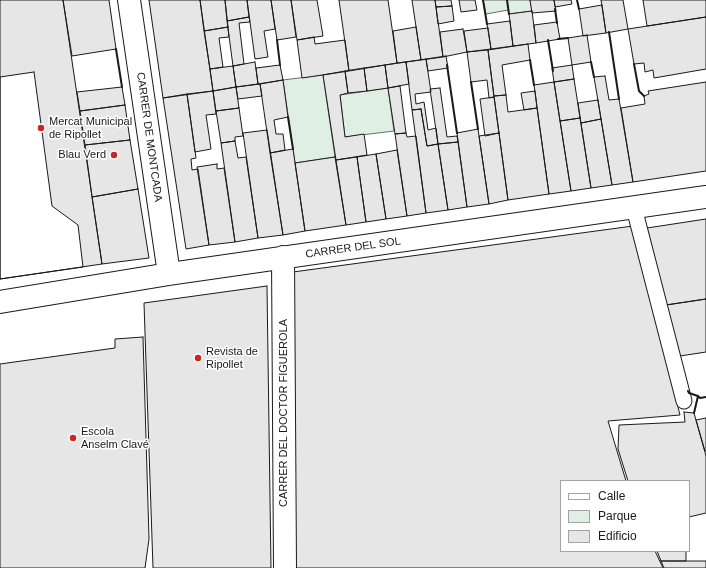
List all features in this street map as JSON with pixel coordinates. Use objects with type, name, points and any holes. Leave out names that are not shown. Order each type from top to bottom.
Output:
[{"type":"street","name":"CARRER DE MONTCADA","points":[[129,0],[169,274]]},
{"type":"street","name":"CARRER DEL SOL","points":[[0,302],[283,257],[706,197]]},
{"type":"street","name":"CARRER DEL DOCTOR FIGUEROLA","points":[[283,257],[285,568]]},
{"type":"lane","points":[[634,208],[684,401]]},
{"type":"green space","points":[[483,0],[530,0],[532,11],[509,14],[508,10],[486,14]]},
{"type":"green space","points":[[323,75],[335,157],[295,163],[283,80]]},
{"type":"green space","points":[[388,88],[394,131],[345,137],[340,95]]},
{"type":"building","name":"Mercat Municipal de Ripollet","points":[[0,0],[63,0],[102,264],[0,279]]},
{"type":"building","points":[[63,0],[109,0],[116,49],[72,56]]},
{"type":"building","points":[[149,0],[200,0],[213,91],[163,98]]},
{"type":"building","points":[[200,0],[225,0],[228,27],[204,31]]},
{"type":"building","points":[[225,0],[247,0],[249,17],[227,21]]},
{"type":"building","points":[[247,0],[271,0],[275,29],[264,31],[268,57],[255,59]]},
{"type":"building","points":[[271,0],[291,0],[296,37],[277,40]]},
{"type":"building","points":[[291,0],[317,0],[323,36],[297,40]]},
{"type":"building","points":[[339,0],[388,0],[397,63],[349,71]]},
{"type":"building","points":[[412,0],[435,0],[443,57],[421,60]]},
{"type":"building","points":[[435,0],[451,0],[452,6],[436,7]]},
{"type":"building","points":[[459,0],[475,0],[477,10],[461,12]]},
{"type":"building","points":[[530,0],[554,0],[556,11],[532,13]]},
{"type":"building","points":[[554,0],[571,0],[572,4],[555,7]]},
{"type":"building","points":[[601,0],[623,0],[628,29],[606,33]]},
{"type":"building","points":[[643,0],[706,0],[706,17],[647,26]]},
{"type":"building","points":[[602,5],[606,33],[583,36],[579,9]]},
{"type":"building","points":[[452,6],[454,21],[438,24],[436,7]]},
{"type":"building","points":[[532,11],[536,43],[513,46],[509,14]]},
{"type":"building","points":[[249,17],[250,22],[239,23],[244,64],[233,66],[227,21]]},
{"type":"building","points":[[706,17],[706,69],[654,78],[653,70],[645,72],[644,63],[634,64],[628,29]]},
{"type":"building","points":[[510,21],[513,46],[491,49],[487,24]]},
{"type":"building","points":[[557,22],[560,39],[536,43],[534,25]]},
{"type":"building","points":[[228,27],[229,37],[219,38],[223,67],[210,69],[204,31]]},
{"type":"building","points":[[416,27],[421,60],[397,63],[393,31]]},
{"type":"building","points":[[488,28],[491,49],[467,52],[464,31]]},
{"type":"building","points":[[463,29],[467,52],[443,57],[440,32]]},
{"type":"building","points":[[587,35],[591,62],[572,65],[568,38]]},
{"type":"building","points":[[314,37],[315,44],[345,40],[349,71],[302,78],[297,40]]},
{"type":"building","points":[[528,44],[530,60],[502,65],[506,95],[494,96],[488,50]]},
{"type":"building","points":[[488,50],[494,97],[489,98],[487,80],[471,82],[467,52]]},
{"type":"building","points":[[446,56],[448,68],[428,71],[426,59]]},
{"type":"building","points":[[426,59],[431,92],[415,94],[416,104],[424,102],[428,130],[436,128],[438,144],[427,146],[421,109],[412,110],[406,62]]},
{"type":"building","points":[[255,62],[258,84],[236,87],[233,66]]},
{"type":"building","points":[[406,62],[409,84],[388,88],[385,65]]},
{"type":"building","points":[[280,65],[283,80],[258,84],[256,68]]},
{"type":"building","points":[[385,65],[388,88],[367,91],[364,68]]},
{"type":"building","points":[[572,65],[574,79],[554,82],[552,68]]},
{"type":"building","points":[[233,66],[236,87],[213,91],[210,69]]},
{"type":"building","points":[[364,68],[367,91],[348,93],[345,71]]},
{"type":"building","points":[[345,71],[348,93],[340,95],[345,137],[364,134],[367,155],[336,160],[323,75]]},
{"type":"building","points":[[34,72],[52,206],[78,225],[83,267],[0,279],[0,77]]},
{"type":"building","points":[[605,76],[609,100],[619,99],[633,182],[612,185],[594,77]]},
{"type":"building","points":[[574,79],[580,118],[560,121],[554,82]]},
{"type":"building","points":[[283,80],[288,117],[274,120],[276,134],[283,134],[285,150],[270,153],[260,84]]},
{"type":"building","points":[[554,82],[571,191],[549,194],[534,85]]},
{"type":"building","points":[[706,82],[706,171],[633,182],[621,108],[645,104],[644,96],[649,94],[648,91]]},
{"type":"building","points":[[260,84],[262,96],[238,99],[236,87]]},
{"type":"building","points":[[400,86],[406,133],[395,134],[388,88]]},
{"type":"building","points":[[122,87],[125,105],[80,111],[77,92]]},
{"type":"building","points":[[236,87],[239,108],[216,111],[213,91]]},
{"type":"building","points":[[440,88],[447,137],[457,136],[458,142],[438,144],[430,89]]},
{"type":"building","points":[[213,91],[216,114],[206,115],[211,149],[195,152],[187,94]]},
{"type":"building","points":[[535,91],[537,108],[524,110],[521,93]]},
{"type":"building","points":[[187,94],[196,158],[191,159],[192,170],[198,169],[209,245],[186,249],[163,98]]},
{"type":"building","points":[[506,95],[508,112],[537,108],[549,194],[508,200],[494,96]]},
{"type":"building","points":[[494,97],[499,133],[485,136],[480,99]]},
{"type":"building","points":[[598,100],[601,119],[581,123],[578,103]]},
{"type":"building","points":[[125,105],[130,140],[85,145],[80,111]]},
{"type":"building","points":[[239,108],[243,136],[235,137],[235,141],[221,143],[216,111]]},
{"type":"building","points":[[421,109],[427,146],[438,144],[448,210],[426,213],[412,110]]},
{"type":"building","points":[[580,118],[591,188],[571,191],[560,121]]},
{"type":"building","points":[[601,119],[612,185],[591,188],[581,123]]},
{"type":"building","points":[[478,129],[489,204],[467,207],[457,133]]},
{"type":"building","points":[[267,130],[283,235],[258,238],[243,133]]},
{"type":"building","points":[[406,133],[407,137],[416,136],[426,213],[407,216],[395,134]]},
{"type":"building","points":[[499,133],[508,200],[489,204],[479,136]]},
{"type":"building","points":[[130,140],[138,189],[92,197],[85,145]]},
{"type":"building","points":[[235,141],[238,158],[246,157],[258,238],[235,242],[221,143]]},
{"type":"building","points":[[458,142],[467,207],[448,210],[438,144]]},
{"type":"building","points":[[293,149],[305,231],[283,235],[270,153]]},
{"type":"building","points":[[397,150],[407,216],[386,219],[376,154]]},
{"type":"building","points":[[376,154],[386,219],[366,222],[357,157]]},
{"type":"building","points":[[335,157],[346,225],[305,231],[295,163]]},
{"type":"building","points":[[357,157],[366,222],[346,225],[336,160]]},
{"type":"building","points":[[217,164],[217,169],[224,168],[235,242],[209,245],[197,167]]},
{"type":"building","points":[[138,189],[149,258],[102,264],[92,197]]},
{"type":"building","points":[[706,219],[706,299],[666,305],[647,228]]},
{"type":"building","points":[[633,226],[680,415],[608,421],[626,480],[560,480],[560,552],[655,552],[663,568],[295,568],[293,272]]},
{"type":"building","points":[[267,286],[271,568],[153,568],[144,303]]},
{"type":"building","points":[[706,299],[706,352],[680,356],[666,305]]},
{"type":"building","name":"Escola Anselm Clavé","points":[[143,337],[149,539],[145,568],[0,568],[0,364],[115,348],[115,339]]},
{"type":"building","points":[[684,412],[694,413],[706,456],[706,513],[690,517],[690,480],[628,480],[618,449],[619,425],[685,422]]},
{"type":"building","points":[[706,418],[706,451],[705,451],[696,420]]},
{"type":"building","points":[[657,552],[686,552],[686,561],[661,561]]},
{"type":"building","points":[[661,561],[706,561],[706,568],[664,568]]},
{"type":"wall","points":[[483,0],[487,24]]},
{"type":"wall","points":[[507,0],[509,14]]},
{"type":"wall","points":[[577,0],[579,9]]},
{"type":"wall","points":[[555,9],[557,23]]},
{"type":"wall","points":[[609,32],[619,99]]},
{"type":"wall","points":[[558,39],[568,38]]},
{"type":"wall","points":[[277,40],[280,65]]},
{"type":"wall","points":[[548,40],[553,71]]},
{"type":"wall","points":[[116,49],[122,87]]},
{"type":"wall","points":[[530,60],[534,85]]},
{"type":"wall","points":[[591,62],[594,77]]},
{"type":"wall","points":[[634,64],[639,91],[644,96]]},
{"type":"wall","points":[[447,65],[457,133]]},
{"type":"wall","points":[[471,82],[478,129]]},
{"type":"wall","points":[[288,117],[293,149]]},
{"type":"wall","points":[[688,391],[689,393],[698,396]]},
{"type":"wall","points":[[694,413],[698,396],[700,398],[706,397]]},
{"type":"place","name":"Mercat Municipal de Ripollet","points":[[41,128]]},
{"type":"place","name":"Blau Verd","points":[[114,155]]},
{"type":"place","name":"Revista de Ripollet","points":[[198,358]]},
{"type":"place","name":"Escola Anselm Clavé","points":[[73,438]]}]
